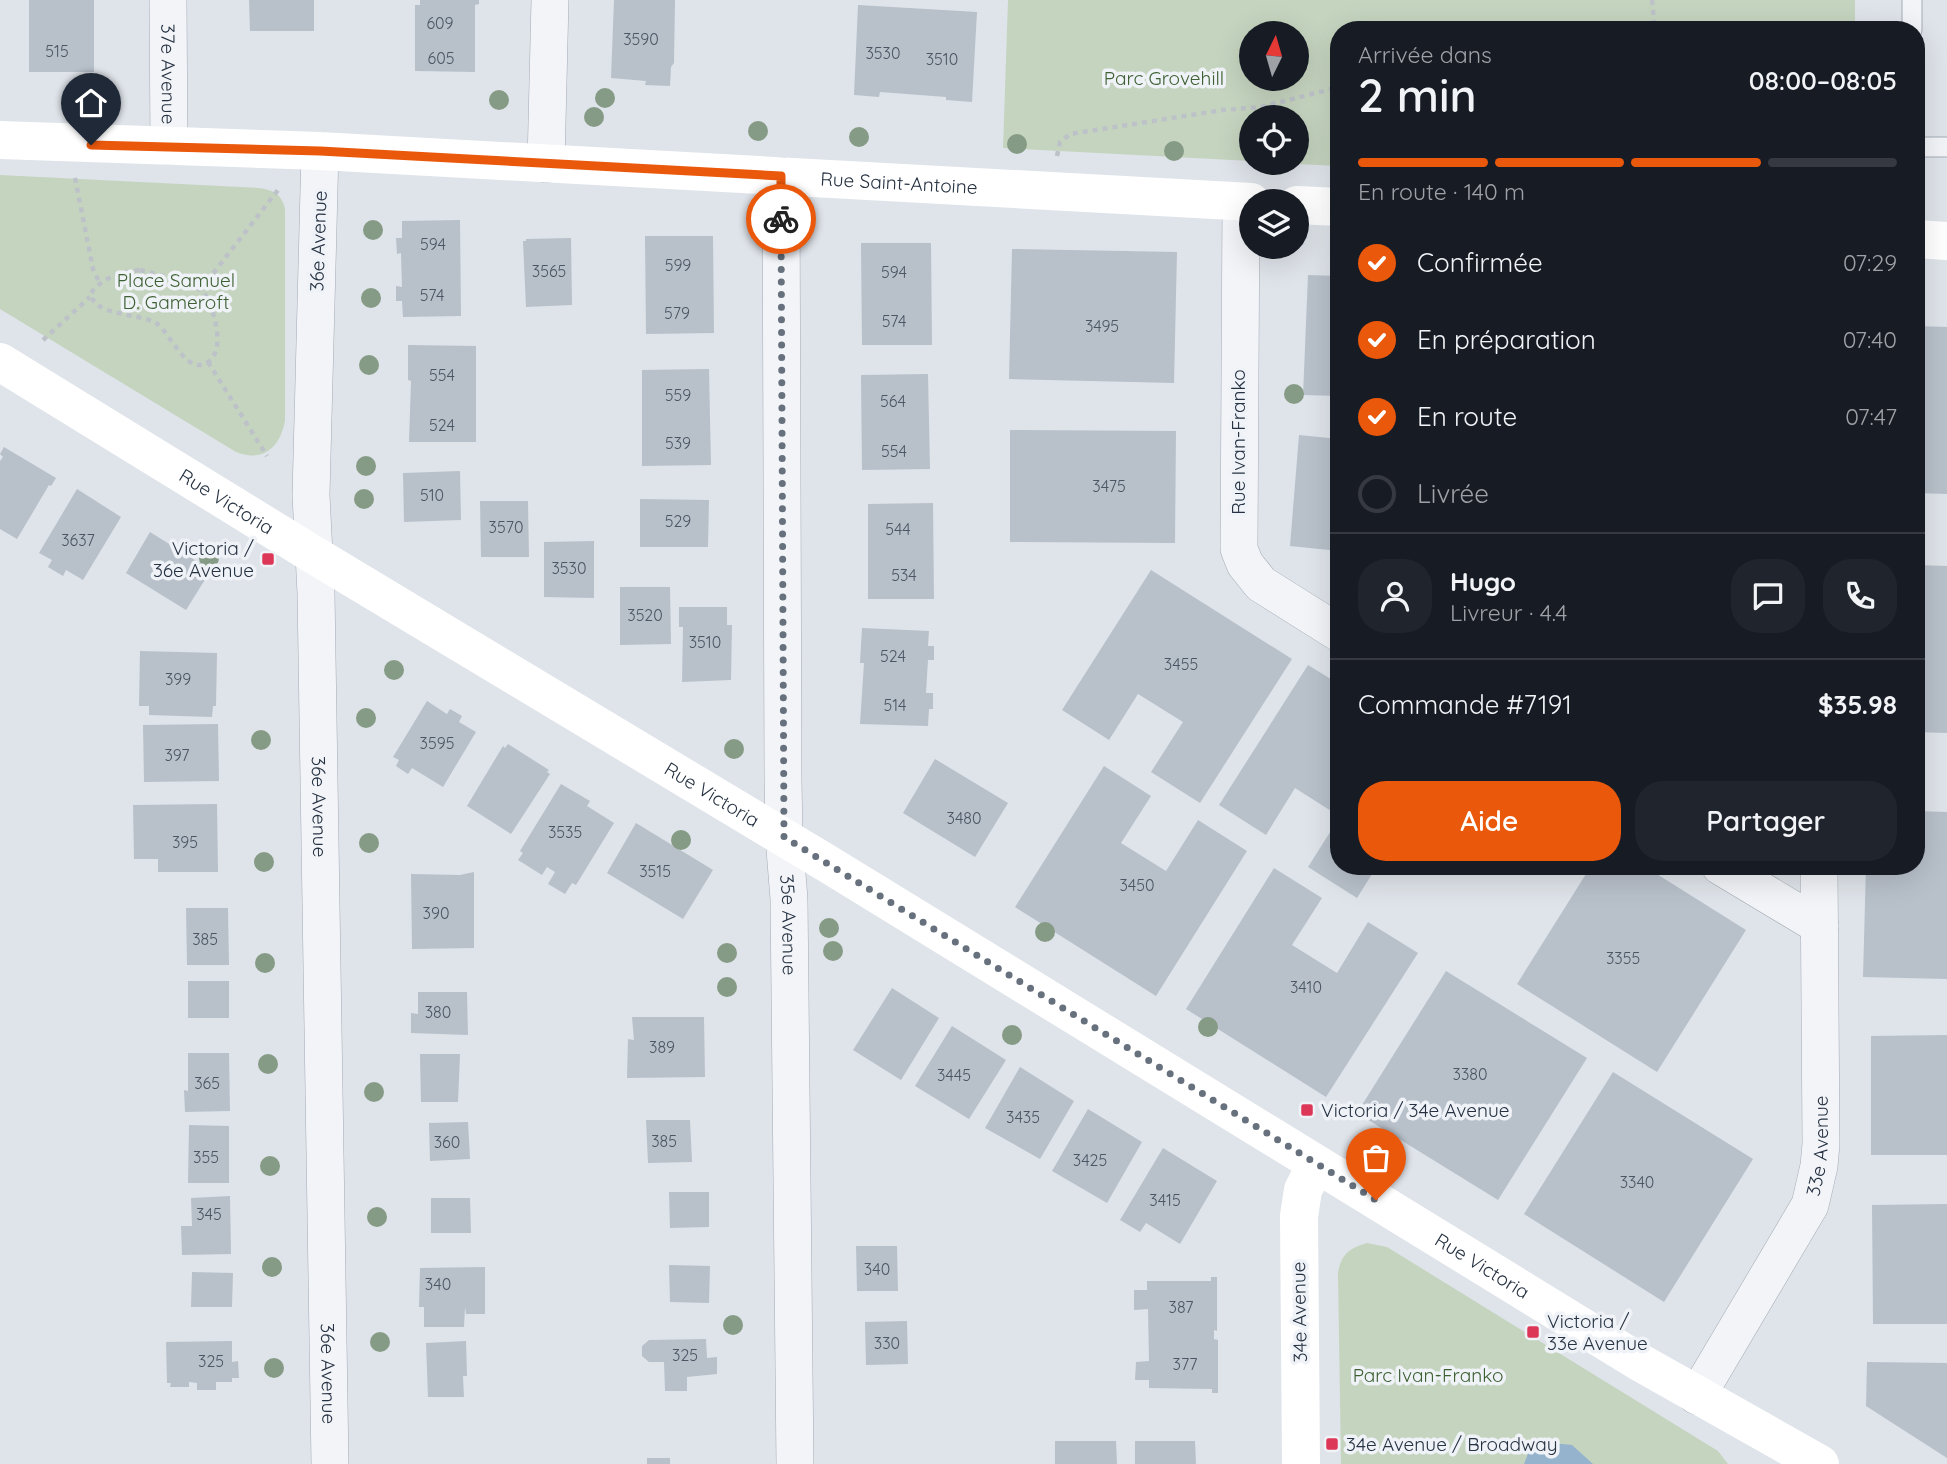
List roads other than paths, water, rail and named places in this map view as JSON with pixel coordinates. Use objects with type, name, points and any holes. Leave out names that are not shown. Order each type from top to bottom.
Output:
[{"type":"main road","name":"Rue Saint-Antoine","points":[[0,140],[109,146],[320,151],[1239,202]]},
{"type":"main road","points":[[1309,206],[1330,207]]},
{"type":"main road","points":[[1925,240],[1947,241]]},
{"type":"main road","name":"Rue Victoria","points":[[0,362],[1805,1460]]},
{"type":"main road","name":"34e Avenue","points":[[1301,1464],[1299,1216],[1303,1190],[1316,1164]]},
{"type":"street","name":"37e Avenue","points":[[168,0],[169,146]]},
{"type":"street","points":[[546,164],[550,0]]},
{"type":"street","name":"36e Avenue","points":[[320,151],[311,477],[316,593],[330,1464]]},
{"type":"street","name":"35e Avenue","points":[[781,176],[784,837],[789,899],[795,1464]]},
{"type":"street","name":"Rue Ivan-Franko","points":[[1245,259],[1239,549],[1245,564],[1261,584],[1330,628]]},
{"type":"street","points":[[1735,875],[1820,926]]},
{"type":"street","name":"33e Avenue","points":[[1697,1396],[1800,1224],[1815,1187],[1821,1144],[1819,875]]},
{"type":"lane","points":[[1912,0],[1912,21]]},
{"type":"lane","points":[[1925,147],[1947,147]]},
{"type":"water","points":[[1533,1441],[1572,1445],[1593,1464],[1524,1464]]},
{"type":"place","name":"Victoria / 36e Avenue","points":[[268,559]]},
{"type":"place","name":"Victoria / 34e Avenue","points":[[1307,1110]]},
{"type":"place","name":"Victoria / 33e Avenue","points":[[1533,1332]]},
{"type":"place","name":"34e Avenue / Broadway","points":[[1332,1444]]},
{"type":"park label","name":"Parc Grovehill","points":[[1164,78]]},
{"type":"park label","name":"Place Samuel D. Gameroft","points":[[176,291]]},
{"type":"park label","name":"Parc Ivan-Franko","points":[[1428,1375]]}]
